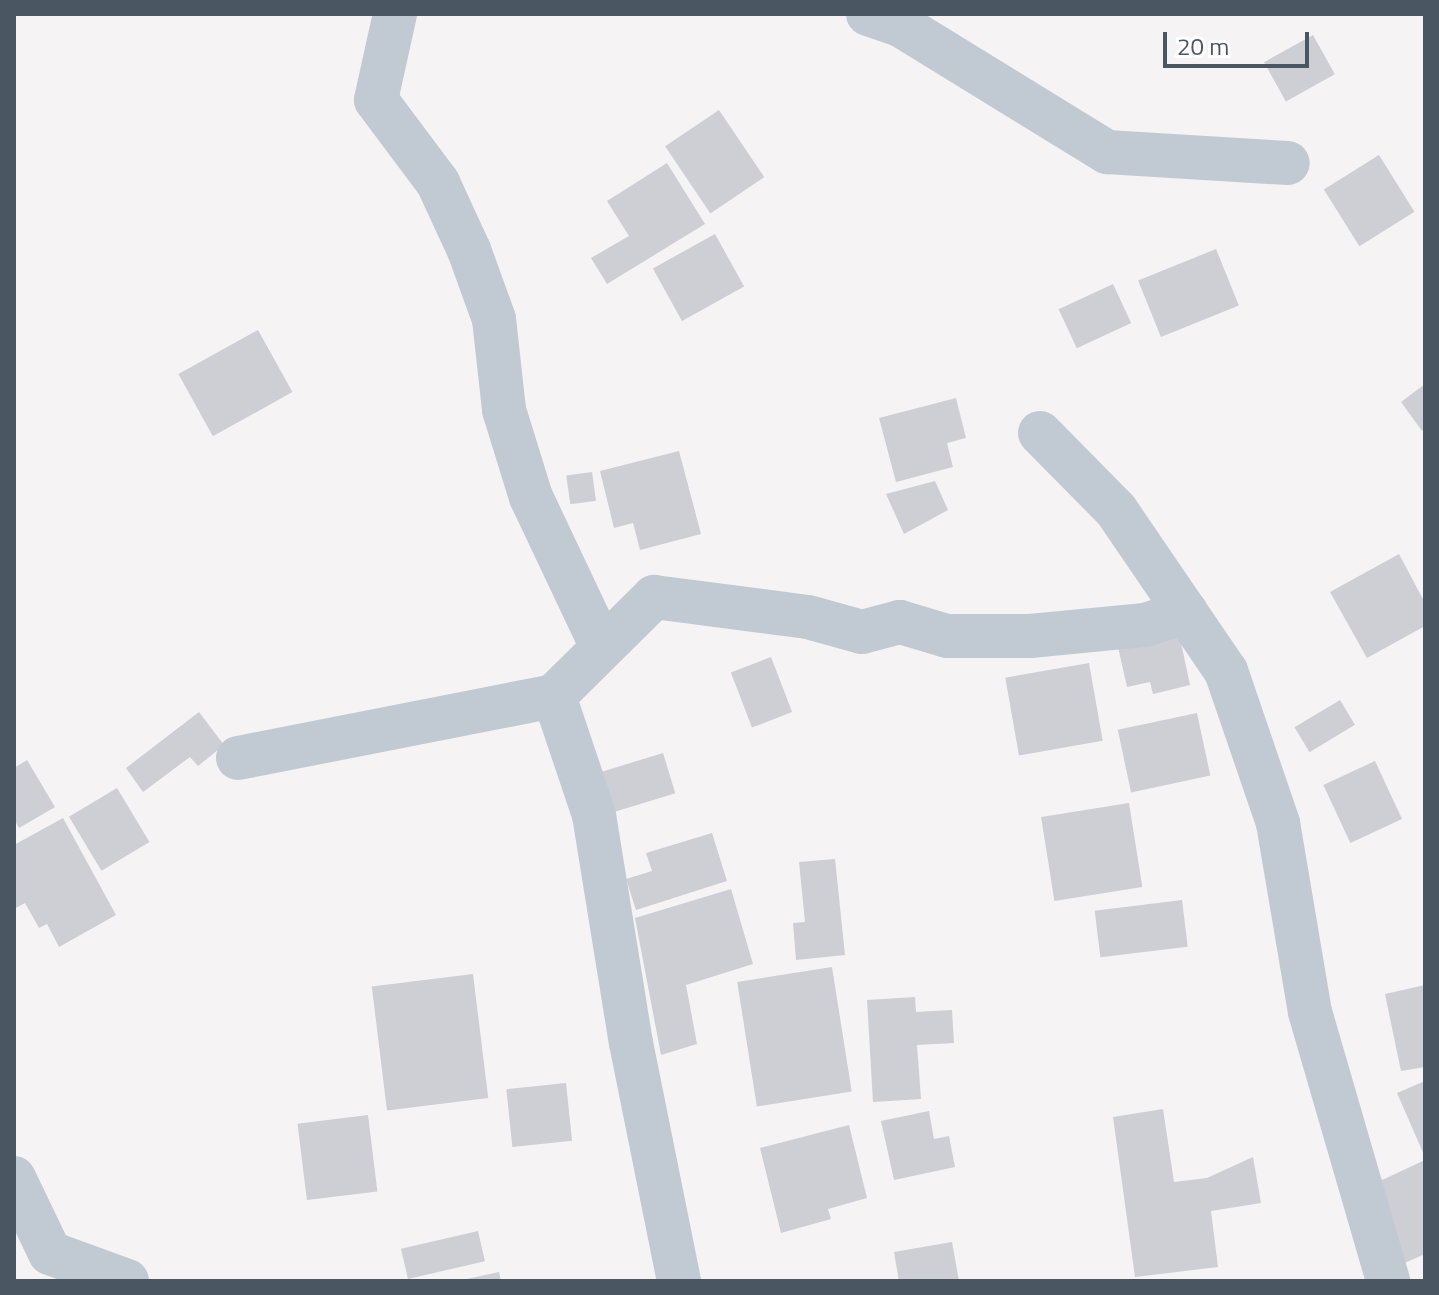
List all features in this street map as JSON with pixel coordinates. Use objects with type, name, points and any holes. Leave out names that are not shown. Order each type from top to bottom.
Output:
[{"type":"street","points":[[395,14],[376,100],[438,183],[469,250],[494,319],[504,410],[531,497],[602,647]]},
{"type":"street","points":[[868,14],[902,26],[1107,152],[1288,163]]},
{"type":"street","points":[[1040,433],[1116,510],[1226,671],[1278,823],[1310,1012],[1388,1281]]},
{"type":"street","points":[[238,758],[554,696],[654,597],[808,617],[862,632],[900,622],[947,636],[1030,636],[1145,625],[1186,612]]},
{"type":"street","points":[[554,696],[594,815],[631,1043],[679,1281]]},
{"type":"street","points":[[14,1178],[32,1252],[127,1281]]},
{"type":"building","points":[[1313,35],[1335,74],[1286,102],[1264,62]]},
{"type":"building","points":[[719,110],[764,177],[710,213],[665,146]]},
{"type":"building","points":[[1379,155],[1415,212],[1359,246],[1324,189]]},
{"type":"building","points":[[667,163],[705,224],[607,284],[591,258],[629,236],[607,201]]},
{"type":"building","points":[[715,234],[744,286],[682,321],[653,268]]},
{"type":"building","points":[[1216,249],[1239,306],[1161,337],[1138,280]]},
{"type":"building","points":[[1113,284],[1131,323],[1077,348],[1059,309]]},
{"type":"building","points":[[258,330],[292,392],[213,436],[178,374]]},
{"type":"building","points":[[1425,384],[1425,428],[1422,431],[1401,402]]},
{"type":"building","points":[[956,398],[966,438],[947,443],[953,467],[896,482],[879,418]]},
{"type":"building","points":[[679,451],[701,534],[640,550],[633,523],[614,528],[600,471]]},
{"type":"building","points":[[592,472],[596,501],[570,504],[566,476]]},
{"type":"building","points":[[935,481],[948,510],[904,534],[886,494]]},
{"type":"building","points":[[1399,554],[1425,603],[1425,626],[1367,658],[1330,592]]},
{"type":"building","points":[[1179,633],[1190,685],[1153,694],[1150,682],[1127,687],[1118,647]]},
{"type":"building","points":[[771,657],[792,712],[752,727],[731,672]]},
{"type":"building","points":[[1089,663],[1103,741],[1019,756],[1005,678]]},
{"type":"building","points":[[1340,700],[1355,725],[1310,752],[1295,727]]},
{"type":"building","points":[[199,712],[224,745],[198,766],[190,757],[143,792],[126,768]]},
{"type":"building","points":[[1197,713],[1210,776],[1131,792],[1118,730]]},
{"type":"building","points":[[663,753],[675,793],[614,812],[602,772]]},
{"type":"building","points":[[27,760],[55,807],[19,828],[14,819],[14,768]]},
{"type":"building","points":[[1375,761],[1402,819],[1350,843],[1323,785]]},
{"type":"building","points":[[117,788],[149,842],[101,871],[69,817]]},
{"type":"building","points":[[1129,803],[1142,887],[1054,901],[1041,817]]},
{"type":"building","points":[[63,818],[116,915],[59,947],[47,924],[39,928],[25,903],[14,909],[14,845]]},
{"type":"building","points":[[712,833],[727,881],[636,910],[626,879],[652,871],[646,853]]},
{"type":"building","points":[[835,859],[845,955],[796,960],[793,923],[805,922],[799,862]]},
{"type":"building","points":[[731,889],[753,964],[686,985],[697,1044],[661,1055],[635,918]]},
{"type":"building","points":[[1182,900],[1188,947],[1100,957],[1095,911]]},
{"type":"building","points":[[832,967],[852,1091],[757,1106],[737,982]]},
{"type":"building","points":[[473,974],[488,1098],[387,1110],[372,986]]},
{"type":"building","points":[[1425,985],[1425,1067],[1401,1071],[1385,994]]},
{"type":"building","points":[[915,997],[916,1012],[952,1010],[954,1043],[917,1045],[921,1099],[873,1102],[867,1000]]},
{"type":"building","points":[[1425,1081],[1425,1157],[1397,1093]]},
{"type":"building","points":[[566,1083],[572,1141],[512,1147],[506,1089]]},
{"type":"building","points":[[1163,1109],[1174,1182],[1207,1178],[1253,1157],[1261,1203],[1211,1211],[1218,1267],[1135,1277],[1113,1117]]},
{"type":"building","points":[[929,1111],[934,1139],[949,1136],[955,1167],[894,1180],[881,1121]]},
{"type":"building","points":[[368,1115],[377,1191],[307,1200],[298,1124]]},
{"type":"building","points":[[849,1125],[867,1198],[828,1209],[831,1219],[781,1233],[760,1148]]},
{"type":"building","points":[[1425,1160],[1425,1254],[1400,1265],[1365,1188]]},
{"type":"building","points":[[478,1231],[485,1261],[408,1279],[401,1249]]},
{"type":"building","points":[[952,1242],[959,1281],[899,1281],[894,1252]]},
{"type":"building","points":[[499,1272],[501,1281],[462,1281],[462,1280]]}]
